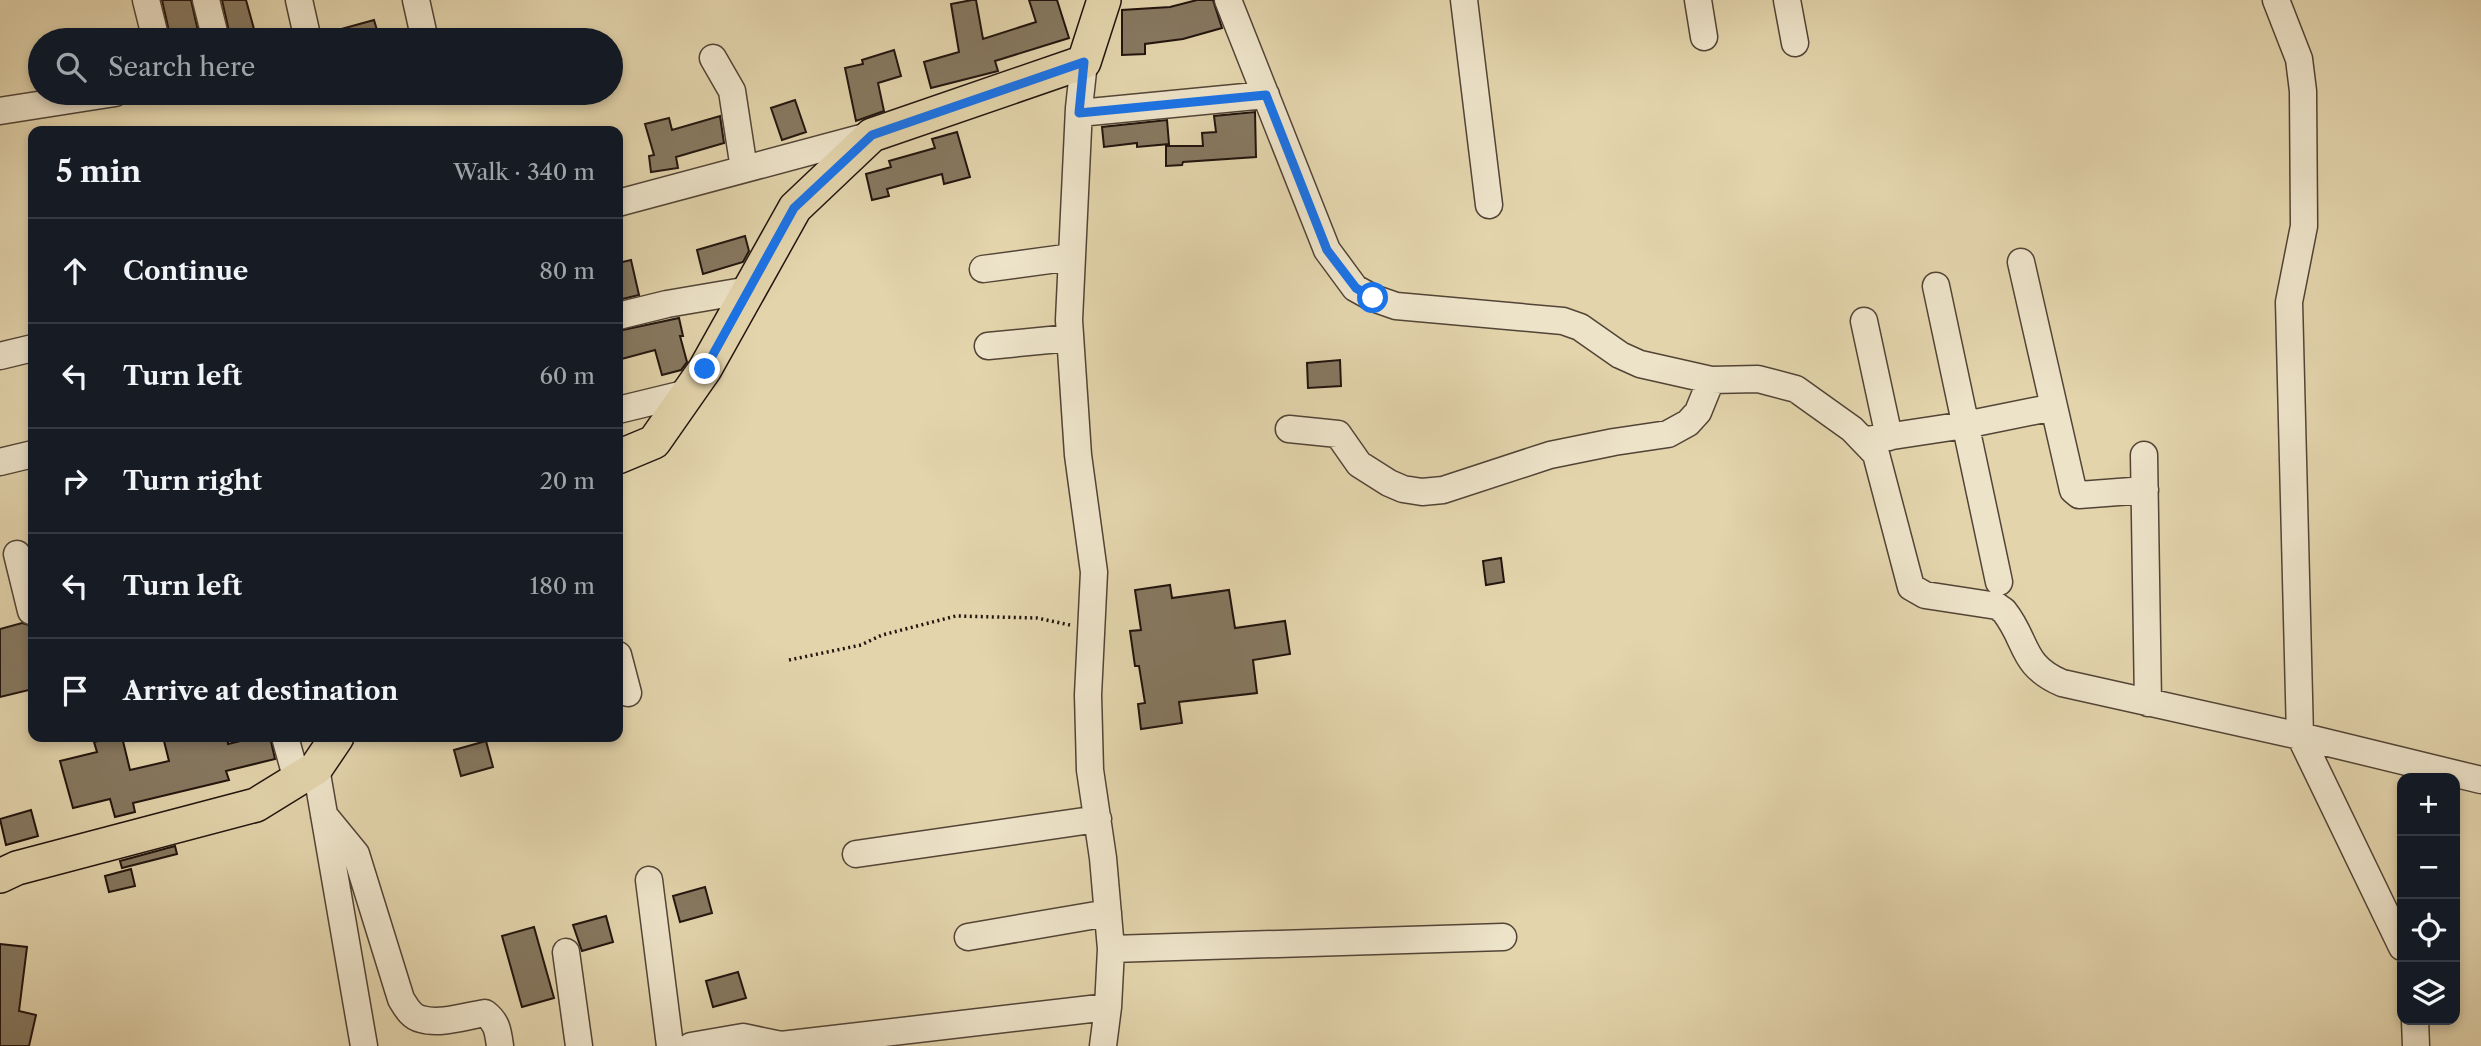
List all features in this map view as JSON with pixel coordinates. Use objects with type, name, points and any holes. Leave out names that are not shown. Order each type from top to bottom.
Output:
[{"type":"main road","points":[[623,455],[654,442],[705,369],[794,208],[872,135],[1084,62],[1104,0]]},
{"type":"main road","points":[[0,876],[17,868],[256,805],[307,774],[333,742]]},
{"type":"street","points":[[146,0],[153,28]]},
{"type":"street","points":[[205,0],[213,28]]},
{"type":"street","points":[[299,0],[305,28]]},
{"type":"street","points":[[416,0],[422,28]]},
{"type":"street","points":[[1228,0],[1327,250],[1356,288],[1373,298],[1396,306],[1563,321],[1580,327],[1620,355],[1640,364],[1711,380],[1758,379],[1796,389],[1877,438],[1965,425],[2054,407]]},
{"type":"street","points":[[1464,0],[1489,205]]},
{"type":"street","points":[[1698,0],[1704,37]]},
{"type":"street","points":[[1787,0],[1795,43]]},
{"type":"street","points":[[2276,0],[2299,59],[2303,91],[2304,226],[2289,302],[2300,736],[2397,937]]},
{"type":"street","points":[[713,58],[732,90],[744,169]]},
{"type":"street","points":[[1084,62],[1069,320],[1078,455],[1094,572],[1088,695],[1090,757],[1111,949],[1103,1046]]},
{"type":"street","points":[[1079,113],[1266,95]]},
{"type":"street","points":[[0,111],[39,105]]},
{"type":"street","points":[[623,202],[872,135]]},
{"type":"street","points":[[983,269],[1072,257]]},
{"type":"street","points":[[2021,262],[2073,489],[2079,495],[2145,490]]},
{"type":"street","points":[[1936,286],[1999,582]]},
{"type":"street","points":[[623,315],[749,290]]},
{"type":"street","points":[[1864,321],[1877,438],[1876,454],[1911,587],[1925,596],[1997,606],[2004,611],[2033,666],[2045,676],[2062,683],[2481,780]]},
{"type":"street","points":[[988,346],[1070,338]]},
{"type":"street","points":[[0,356],[28,349]]},
{"type":"street","points":[[1289,429],[1338,433],[1359,464],[1371,474],[1403,489],[1422,492],[1443,490],[1550,456],[1668,434],[1688,423],[1698,412],[1711,380]]},
{"type":"street","points":[[623,409],[688,393]]},
{"type":"street","points":[[0,462],[28,455]]},
{"type":"street","points":[[2144,455],[2148,703]]},
{"type":"street","points":[[17,555],[28,599]]},
{"type":"street","points":[[623,674],[628,693]]},
{"type":"street","points":[[288,742],[307,774],[324,815],[364,1046]]},
{"type":"street","points":[[324,815],[356,854],[401,999],[409,1012],[420,1019],[439,1020],[485,1013],[498,1028],[500,1046]]},
{"type":"street","points":[[856,854],[1098,819]]},
{"type":"street","points":[[649,880],[670,1046]]},
{"type":"street","points":[[968,937],[1108,913]]},
{"type":"street","points":[[1111,949],[1503,937]]},
{"type":"street","points":[[566,953],[579,1046]]},
{"type":"street","points":[[691,1046],[743,1037],[781,1045],[1108,1007]]},
{"type":"street","points":[[2415,1025],[2416,1046]]},
{"type":"path","points":[[789,660],[861,646],[883,635],[956,616],[1037,618],[1090,629]]},
{"type":"building","points":[[162,0],[191,0],[197,28],[168,28]]},
{"type":"building","points":[[222,0],[246,0],[254,28],[228,28]]},
{"type":"building","points":[[976,0],[983,39],[1036,22],[1029,0],[1057,0],[1069,38],[995,61],[998,71],[931,88],[924,62],[959,52],[951,4]]},
{"type":"building","points":[[1197,0],[1213,0],[1222,28],[1183,39],[1145,44],[1145,54],[1122,55],[1122,10],[1170,7]]},
{"type":"building","points":[[374,20],[376,28],[345,28]]},
{"type":"building","points":[[894,50],[901,76],[878,83],[884,111],[856,121],[845,68],[863,64],[862,60]]},
{"type":"building","points":[[795,100],[806,132],[782,140],[771,108]]},
{"type":"building","points":[[1255,112],[1256,157],[1183,162],[1182,165],[1166,166],[1166,146],[1203,146],[1202,133],[1216,132],[1214,116]]},
{"type":"building","points":[[720,116],[724,143],[676,157],[678,168],[651,172],[649,156],[654,155],[645,124],[669,118],[672,130]]},
{"type":"building","points":[[1167,120],[1169,144],[1137,147],[1137,143],[1104,147],[1102,127]]},
{"type":"building","points":[[957,132],[970,177],[944,184],[942,174],[887,189],[889,196],[872,200],[866,174],[891,167],[889,161],[935,148],[932,139]]},
{"type":"building","points":[[745,236],[749,251],[743,262],[703,274],[697,250]]},
{"type":"building","points":[[631,260],[639,295],[623,299],[623,262]]},
{"type":"building","points":[[679,318],[683,336],[680,336],[687,362],[681,370],[662,375],[655,350],[623,359],[623,330]]},
{"type":"building","points":[[1340,360],[1341,386],[1308,388],[1307,363]]},
{"type":"building","points":[[1501,558],[1504,582],[1486,585],[1483,561]]},
{"type":"building","points":[[1170,585],[1172,598],[1229,590],[1235,628],[1285,621],[1290,654],[1253,660],[1257,693],[1179,702],[1182,723],[1141,729],[1138,704],[1145,703],[1139,666],[1135,666],[1130,631],[1141,630],[1135,590]]},
{"type":"building","points":[[22,623],[28,625],[28,690],[0,697],[0,629]]},
{"type":"building","points":[[94,742],[123,742],[130,770],[169,761],[164,742],[271,742],[275,759],[226,771],[229,780],[133,803],[135,812],[115,817],[110,799],[73,808],[60,761],[97,752]]},
{"type":"building","points":[[486,742],[493,767],[461,776],[454,750]]},
{"type":"building","points":[[31,810],[38,836],[6,845],[0,819]]},
{"type":"building","points":[[175,846],[177,854],[122,868],[120,861]]},
{"type":"building","points":[[131,869],[135,886],[109,892],[105,876]]},
{"type":"building","points":[[705,887],[712,913],[680,922],[673,896]]},
{"type":"building","points":[[606,916],[613,942],[582,951],[573,925]]},
{"type":"building","points":[[534,927],[554,998],[522,1007],[502,936]]},
{"type":"building","points":[[0,944],[27,947],[19,1011],[36,1015],[29,1046],[0,1046]]},
{"type":"building","points":[[738,972],[746,998],[713,1007],[706,981]]},
{"type":"route","points":[[705,369],[794,208],[872,135],[1084,62],[1079,113],[1266,95],[1327,250],[1356,288],[1373,298]]}]
